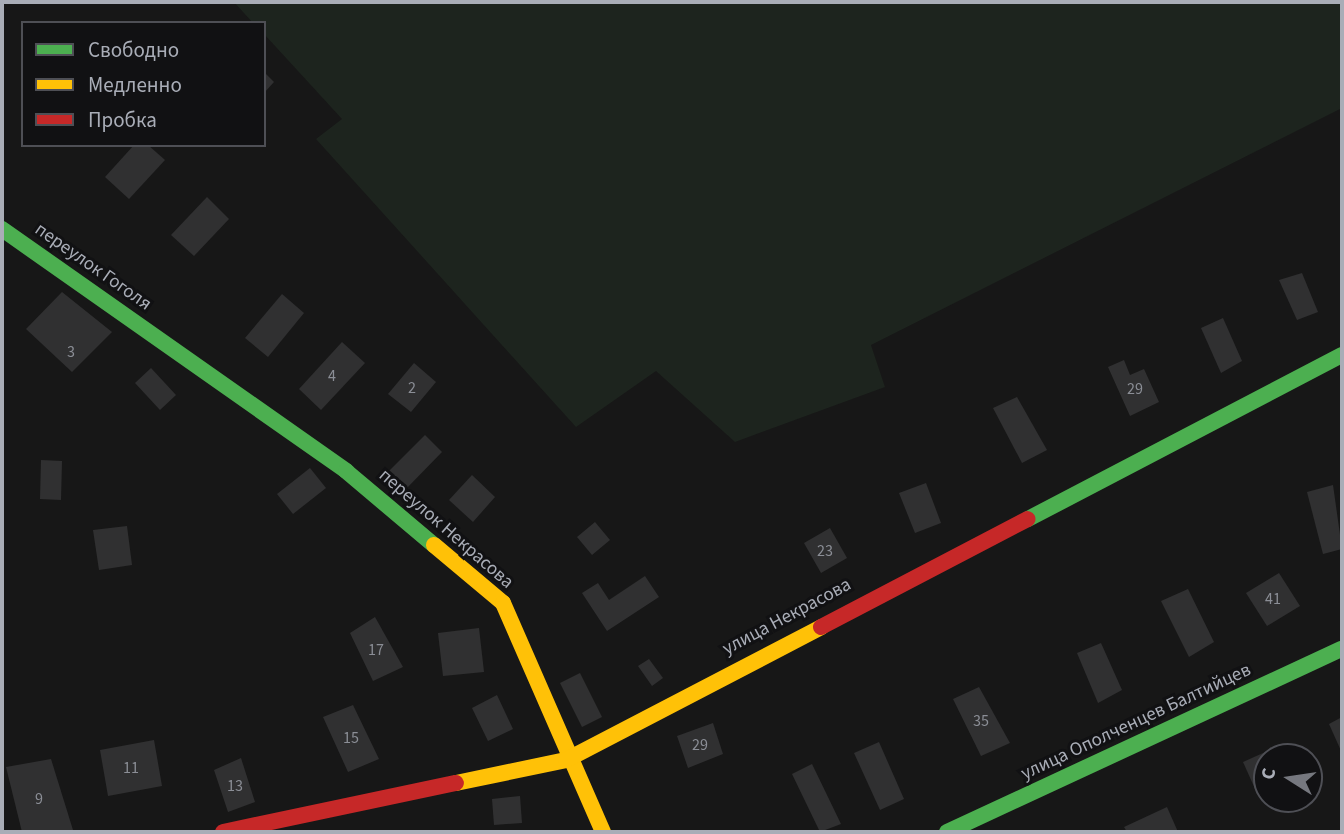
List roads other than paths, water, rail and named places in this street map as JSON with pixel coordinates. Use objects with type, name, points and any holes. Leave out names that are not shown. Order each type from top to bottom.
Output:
[{"type":"street","name":"переулок Гоголя","points":[[2,229],[160,340]]},
{"type":"street","name":"переулок Некрасова","points":[[160,340],[346,471],[503,603],[566,760],[603,832]]},
{"type":"street","name":"улица Некрасова","points":[[223,832],[566,760],[1342,355]]},
{"type":"street","name":"улица Ополченцев Балтийцев","points":[[947,832],[1342,649]]}]
